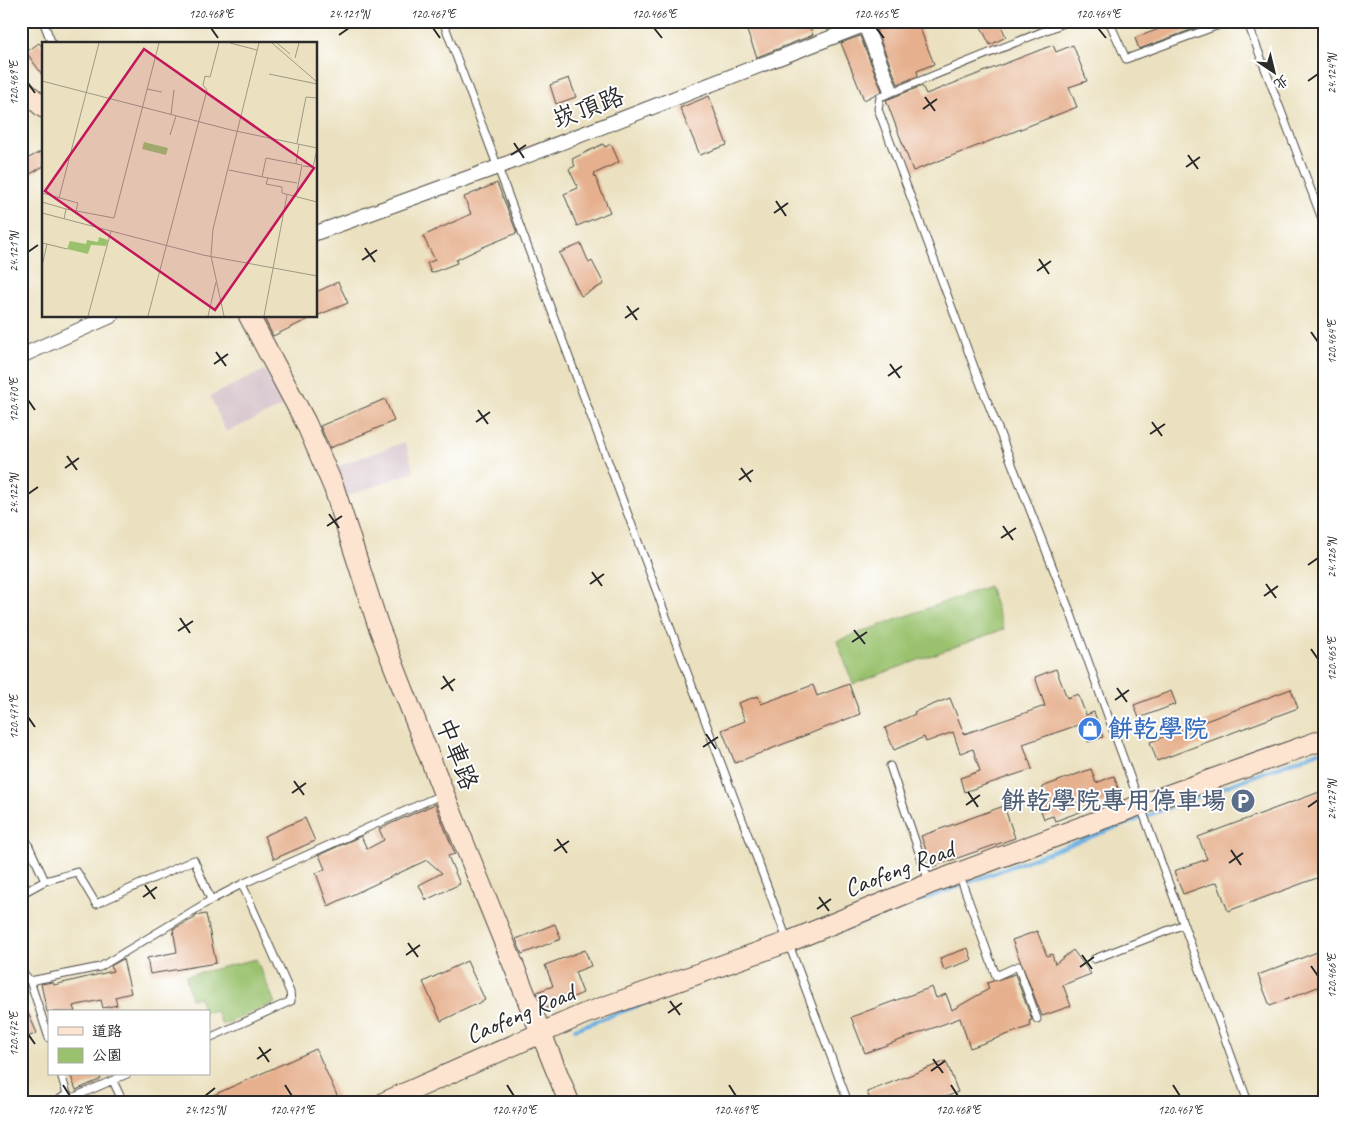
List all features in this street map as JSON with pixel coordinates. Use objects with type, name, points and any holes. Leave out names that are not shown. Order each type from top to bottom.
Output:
[{"type":"street","name":"崁頂路","points":[[318,232],[498,167],[845,26],[870,23]]},
{"type":"street","points":[[870,23],[890,88]]},
{"type":"street","points":[[21,88],[42,106]]},
{"type":"street","points":[[21,356],[106,318]]},
{"type":"street","name":"中車路","points":[[250,318],[306,423],[334,488],[378,625],[444,794],[569,1102]]},
{"type":"street","name":"Caofeng Road","points":[[385,1102],[541,1032],[594,1011],[788,942],[929,884],[1140,805],[1325,739]]},
{"type":"lane","points":[[43,21],[51,42]]},
{"type":"lane","points":[[443,21],[848,1102]]},
{"type":"lane","points":[[1069,21],[880,98],[878,109],[978,375],[1071,614],[1182,925],[1248,1102]]},
{"type":"lane","points":[[1109,21],[1126,59],[1230,21]]},
{"type":"lane","points":[[1248,21],[1325,227]]},
{"type":"lane","points":[[890,766],[929,884]]},
{"type":"lane","points":[[30,981],[100,966],[211,900],[242,884],[444,794]]},
{"type":"lane","points":[[21,830],[45,881]]},
{"type":"lane","points":[[21,894],[45,881],[77,872],[96,904],[194,860],[211,900]]},
{"type":"lane","points":[[959,874],[996,976],[1018,966],[1037,1019]]},
{"type":"lane","points":[[210,1038],[291,1001],[290,992],[242,884]]},
{"type":"lane","points":[[1094,960],[1182,925]]},
{"type":"lane","points":[[21,970],[30,981],[48,1035]]},
{"type":"lane","points":[[62,1076],[67,1094],[72,1098],[123,1076]]},
{"type":"lane","points":[[113,1080],[123,1102]]},
{"type":"lane","points":[[56,1102],[67,1094]]},
{"type":"shaded area","points":[[265,370],[284,406],[226,432],[210,396]]},
{"type":"shaded area","points":[[405,442],[414,472],[344,497],[330,469]]},
{"type":"green space","points":[[989,586],[1004,629],[853,684],[837,641]]},
{"type":"green space","points":[[256,959],[275,1003],[222,1025],[216,1011],[203,1010],[199,997],[191,999],[186,976]]},
{"type":"building","points":[[743,21],[807,21],[813,35],[757,57]]},
{"type":"building","points":[[897,21],[917,21],[934,64],[917,71],[918,76],[898,84],[876,30]]},
{"type":"building","points":[[978,21],[999,21],[1006,37],[990,45]]},
{"type":"building","points":[[1156,21],[1212,22],[1139,49],[1135,38],[1159,29]]},
{"type":"building","points":[[860,36],[882,91],[864,100],[841,43]]},
{"type":"building","points":[[39,43],[42,47],[42,74],[26,52]]},
{"type":"building","points":[[1053,45],[1056,52],[1073,45],[1087,81],[1069,87],[1077,107],[913,171],[886,100],[922,86],[926,94]]},
{"type":"building","points":[[569,78],[576,97],[556,104],[550,85]]},
{"type":"building","points":[[709,96],[727,145],[700,155],[680,108]]},
{"type":"building","points":[[603,144],[605,147],[611,144],[619,162],[594,174],[610,212],[577,226],[564,194],[578,188],[569,169],[575,166],[572,159]]},
{"type":"building","points":[[42,151],[42,167],[25,177],[21,170],[21,162]]},
{"type":"building","points":[[497,183],[517,233],[456,260],[457,263],[431,273],[427,263],[435,260],[423,236],[471,214],[464,197]]},
{"type":"building","points":[[581,244],[589,263],[592,261],[604,284],[581,296],[559,253]]},
{"type":"building","points":[[338,282],[348,303],[318,315],[318,291]]},
{"type":"building","points":[[264,318],[311,318],[273,336]]},
{"type":"building","points":[[385,399],[394,421],[330,448],[320,426]]},
{"type":"building","points":[[1056,669],[1067,698],[1078,694],[1086,715],[1094,712],[1103,737],[1088,742],[1081,724],[1023,744],[1032,769],[964,792],[960,778],[980,771],[973,749],[960,753],[953,732],[926,742],[924,737],[894,750],[885,728],[915,714],[914,712],[950,698],[964,734],[1045,706],[1035,677]]},
{"type":"building","points":[[849,684],[860,714],[735,763],[722,730],[745,721],[738,703],[758,696],[761,704],[813,685],[817,696]]},
{"type":"building","points":[[1291,689],[1298,708],[1157,761],[1150,742]]},
{"type":"building","points":[[1171,691],[1176,704],[1139,718],[1134,705]]},
{"type":"building","points":[[1091,769],[1096,783],[1114,776],[1121,797],[1055,821],[1053,816],[1044,819],[1040,808],[1049,805],[1042,787]]},
{"type":"building","points":[[1325,790],[1325,875],[1228,911],[1217,882],[1183,894],[1174,871],[1207,859],[1198,837]]},
{"type":"building","points":[[435,804],[455,854],[448,856],[460,884],[426,900],[419,885],[442,873],[427,860],[328,906],[316,873],[325,869],[319,855],[361,836],[367,849],[384,840],[379,829]]},
{"type":"building","points":[[1004,806],[1015,838],[932,867],[921,836]]},
{"type":"building","points":[[305,818],[315,841],[274,859],[264,836]]},
{"type":"building","points":[[206,914],[216,963],[150,974],[147,958],[177,952],[173,929],[195,918],[195,916]]},
{"type":"building","points":[[555,924],[561,939],[522,954],[516,939]]},
{"type":"building","points":[[1037,931],[1047,956],[1052,954],[1055,964],[1073,950],[1091,974],[1063,985],[1071,1006],[1042,1016],[1012,940]]},
{"type":"building","points":[[968,948],[972,960],[944,970],[940,958]]},
{"type":"building","points":[[1325,949],[1325,984],[1270,1006],[1258,975]]},
{"type":"building","points":[[585,950],[591,966],[575,972],[583,993],[544,1009],[537,992],[553,986],[545,965]]},
{"type":"building","points":[[123,959],[131,993],[115,997],[117,1005],[103,1008],[101,1000],[73,1006],[74,1010],[48,1010],[47,1012],[41,984],[53,982],[54,985],[113,971],[111,966]]},
{"type":"building","points":[[467,961],[485,1000],[441,1021],[423,982]]},
{"type":"building","points":[[1015,974],[1032,1020],[1029,1021],[1031,1026],[970,1048],[960,1018],[865,1053],[851,1017],[932,987],[936,998],[946,994],[952,1010],[989,989],[987,983]]},
{"type":"building","points":[[21,997],[37,1033],[21,1040]]},
{"type":"building","points":[[316,1049],[340,1102],[198,1102]]},
{"type":"building","points":[[946,1061],[958,1092],[933,1102],[871,1102],[867,1092]]},
{"type":"building","points":[[71,1076],[100,1076],[101,1079],[76,1090]]},
{"type":"waterway","points":[[842,930],[1318,752]]},
{"type":"waterway","points":[[575,1029],[648,1002]]},
{"type":"place","name":"餅乾學院","points":[[1090,729]]},
{"type":"place","name":"餅乾學院專用停車場","points":[[1243,801]]}]
